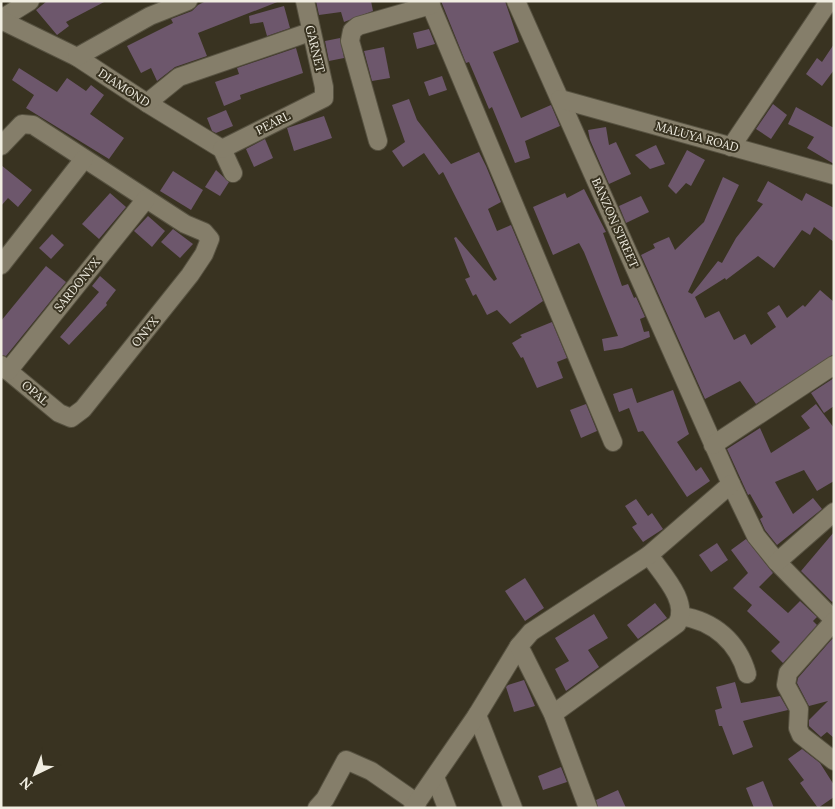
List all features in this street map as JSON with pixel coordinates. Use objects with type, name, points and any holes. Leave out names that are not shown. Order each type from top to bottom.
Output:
[{"type":"street","points":[[1,19],[30,1]]},
{"type":"street","points":[[77,57],[150,16],[188,1]]},
{"type":"street","name":"GARNET","points":[[304,1],[324,87],[324,98]]},
{"type":"street","name":"BANZON STREET","points":[[516,1],[713,445],[756,536],[777,562],[834,620]]},
{"type":"street","points":[[731,146],[829,1]]},
{"type":"street","points":[[378,141],[350,41],[352,31],[358,26],[430,3],[613,442]]},
{"type":"street","name":"DIAMOND","points":[[1,19],[77,57],[147,104],[222,149]]},
{"type":"street","points":[[147,104],[180,77],[310,32]]},
{"type":"street","name":"PEARL","points":[[222,149],[324,98]]},
{"type":"street","name":"MALUYA ROAD","points":[[560,99],[834,175]]},
{"type":"street","points":[[1,146],[22,124],[33,125],[146,199]]},
{"type":"street","points":[[222,149],[233,173]]},
{"type":"street","points":[[1,265],[84,159]]},
{"type":"street","name":"ONYX","points":[[71,418],[83,409],[190,275],[204,254],[210,239],[204,232],[185,224],[146,199]]},
{"type":"street","name":"SARDONYX","points":[[5,368],[146,199]]},
{"type":"street","points":[[713,445],[834,365]]},
{"type":"street","name":"OPAL","points":[[5,368],[59,414],[71,418]]},
{"type":"street","points":[[317,808],[325,799],[346,760],[372,771],[415,805],[478,715],[519,646],[531,632],[649,555],[731,484]]},
{"type":"street","points":[[777,562],[834,512]]},
{"type":"street","points":[[553,714],[677,624],[681,616],[680,602],[649,555]]},
{"type":"street","points":[[681,616],[707,623],[724,636],[738,651],[747,674]]},
{"type":"street","points":[[834,620],[788,673],[786,684],[800,708],[798,728],[801,735],[806,741],[834,760]]},
{"type":"street","points":[[519,646],[553,714],[588,808]]},
{"type":"street","points":[[478,715],[513,808]]},
{"type":"street","points":[[435,777],[447,808]]},
{"type":"building","points":[[47,1],[106,1],[66,22],[69,26],[57,35],[36,10]]},
{"type":"building","points":[[206,1],[280,1],[198,33],[207,56],[175,67],[157,81],[151,68],[141,73],[127,46],[173,23],[171,19],[192,11]]},
{"type":"building","points":[[316,1],[371,1],[373,11],[344,22],[341,12],[319,15]]},
{"type":"building","points":[[441,1],[505,1],[519,42],[493,52],[521,118],[551,105],[560,126],[525,141],[530,158],[515,163],[492,107],[489,109],[469,62],[466,63]]},
{"type":"building","points":[[284,6],[290,28],[267,36],[263,22],[250,24],[249,16]]},
{"type":"building","points":[[429,29],[435,44],[417,49],[413,33]]},
{"type":"building","points":[[340,38],[344,58],[329,61],[325,41]]},
{"type":"building","points":[[834,44],[834,70],[822,86],[806,74],[817,58],[822,62]]},
{"type":"building","points":[[384,47],[390,78],[372,81],[364,51]]},
{"type":"building","points":[[296,48],[303,73],[240,95],[241,99],[224,106],[215,82],[239,74],[237,68]]},
{"type":"building","points":[[19,68],[57,92],[67,78],[86,91],[91,85],[104,95],[90,114],[124,138],[109,159],[26,108],[34,95],[12,80]]},
{"type":"building","points":[[442,76],[447,90],[429,96],[424,82]]},
{"type":"building","points":[[409,99],[417,120],[451,164],[479,152],[486,166],[501,202],[488,209],[497,231],[511,225],[543,301],[510,324],[497,310],[487,315],[476,294],[473,296],[465,279],[470,277],[454,238],[456,237],[494,281],[497,279],[443,172],[439,175],[424,153],[403,167],[392,151],[405,142],[392,105]]},
{"type":"building","points":[[773,104],[787,115],[771,139],[756,129]]},
{"type":"building","points":[[796,107],[834,128],[834,164],[807,148],[814,137],[788,124]]},
{"type":"building","points":[[226,110],[233,126],[216,133],[212,131],[207,118]]},
{"type":"building","points":[[324,116],[332,138],[294,151],[287,128]]},
{"type":"building","points":[[606,127],[609,145],[616,142],[631,174],[609,184],[590,140],[588,130]]},
{"type":"building","points":[[265,139],[273,158],[254,167],[246,149]]},
{"type":"building","points":[[656,145],[665,164],[650,169],[635,155]]},
{"type":"building","points":[[687,150],[705,160],[691,186],[686,183],[676,194],[668,186]]},
{"type":"building","points":[[1,165],[32,190],[18,207],[8,198],[1,206]]},
{"type":"building","points":[[216,170],[229,182],[220,196],[205,187]]},
{"type":"building","points":[[173,171],[203,190],[191,210],[160,191]]},
{"type":"building","points":[[723,177],[739,185],[688,292],[692,294],[718,261],[722,263],[736,238],[763,204],[757,201],[768,181],[802,201],[806,193],[834,208],[834,242],[814,227],[810,235],[802,230],[774,268],[758,256],[726,280],[725,278],[695,297],[705,318],[719,311],[734,340],[745,334],[751,345],[776,327],[767,313],[779,305],[787,318],[803,305],[805,307],[820,290],[834,302],[834,354],[756,404],[740,381],[705,399],[641,255],[655,248],[653,244],[669,237],[675,250],[704,222]]},
{"type":"building","points":[[584,189],[606,232],[603,233],[622,286],[628,284],[634,298],[636,297],[645,317],[640,319],[644,332],[649,331],[650,337],[622,348],[604,351],[602,339],[618,336],[579,243],[553,255],[533,207],[565,193],[567,198]]},
{"type":"building","points":[[110,193],[126,207],[99,239],[82,224]]},
{"type":"building","points":[[641,196],[649,212],[626,223],[619,206]]},
{"type":"building","points":[[148,216],[165,231],[152,247],[134,231]]},
{"type":"building","points":[[173,229],[193,244],[180,258],[161,242]]},
{"type":"building","points":[[52,234],[64,245],[51,259],[39,248]]},
{"type":"building","points":[[46,266],[66,282],[6,356],[1,355],[1,321]]},
{"type":"building","points":[[100,276],[116,290],[106,303],[107,305],[69,345],[60,337],[99,292],[92,286]]},
{"type":"building","points":[[552,322],[567,358],[557,362],[563,378],[537,388],[523,357],[521,358],[512,343],[522,337],[520,335]]},
{"type":"building","points":[[834,378],[834,406],[824,413],[811,393]]},
{"type":"building","points":[[632,388],[637,403],[673,390],[689,434],[677,442],[696,471],[701,467],[710,481],[687,497],[643,431],[638,432],[629,408],[619,412],[613,394]]},
{"type":"building","points":[[586,404],[597,431],[581,438],[570,410]]},
{"type":"building","points":[[816,404],[834,428],[834,481],[817,491],[804,470],[775,482],[793,514],[813,498],[822,509],[777,545],[765,530],[760,519],[763,517],[750,494],[748,495],[727,449],[760,428],[771,453],[810,428],[801,416]]},
{"type":"building","points":[[636,499],[648,516],[652,513],[663,529],[643,542],[632,527],[637,524],[625,506]]},
{"type":"building","points":[[834,532],[834,600],[832,602],[801,571]]},
{"type":"building","points":[[746,539],[773,573],[759,587],[788,613],[800,601],[817,617],[813,621],[817,625],[783,663],[771,651],[780,642],[747,611],[752,605],[733,588],[748,573],[731,550]]},
{"type":"building","points":[[717,543],[728,560],[711,572],[699,555]]},
{"type":"building","points":[[525,578],[544,608],[525,621],[505,591]]},
{"type":"building","points":[[655,603],[667,618],[638,639],[627,625]]},
{"type":"building","points":[[594,614],[608,638],[588,650],[599,667],[566,691],[555,669],[569,661],[555,638]]},
{"type":"building","points":[[832,639],[834,640],[834,738],[827,732],[821,737],[809,726],[809,720],[828,701],[809,706],[797,683],[798,678]]},
{"type":"building","points":[[524,680],[535,706],[514,712],[506,687]]},
{"type":"building","points":[[735,682],[741,703],[780,696],[788,710],[743,721],[753,747],[733,755],[722,726],[719,726],[715,710],[722,708],[716,687]]},
{"type":"building","points":[[802,749],[820,763],[834,785],[834,797],[818,808],[800,783],[804,780],[788,759]]},
{"type":"building","points":[[561,767],[567,782],[543,790],[538,776]]},
{"type":"building","points":[[763,781],[774,808],[754,808],[746,788]]},
{"type":"building","points":[[618,790],[626,808],[598,808],[596,800]]}]
